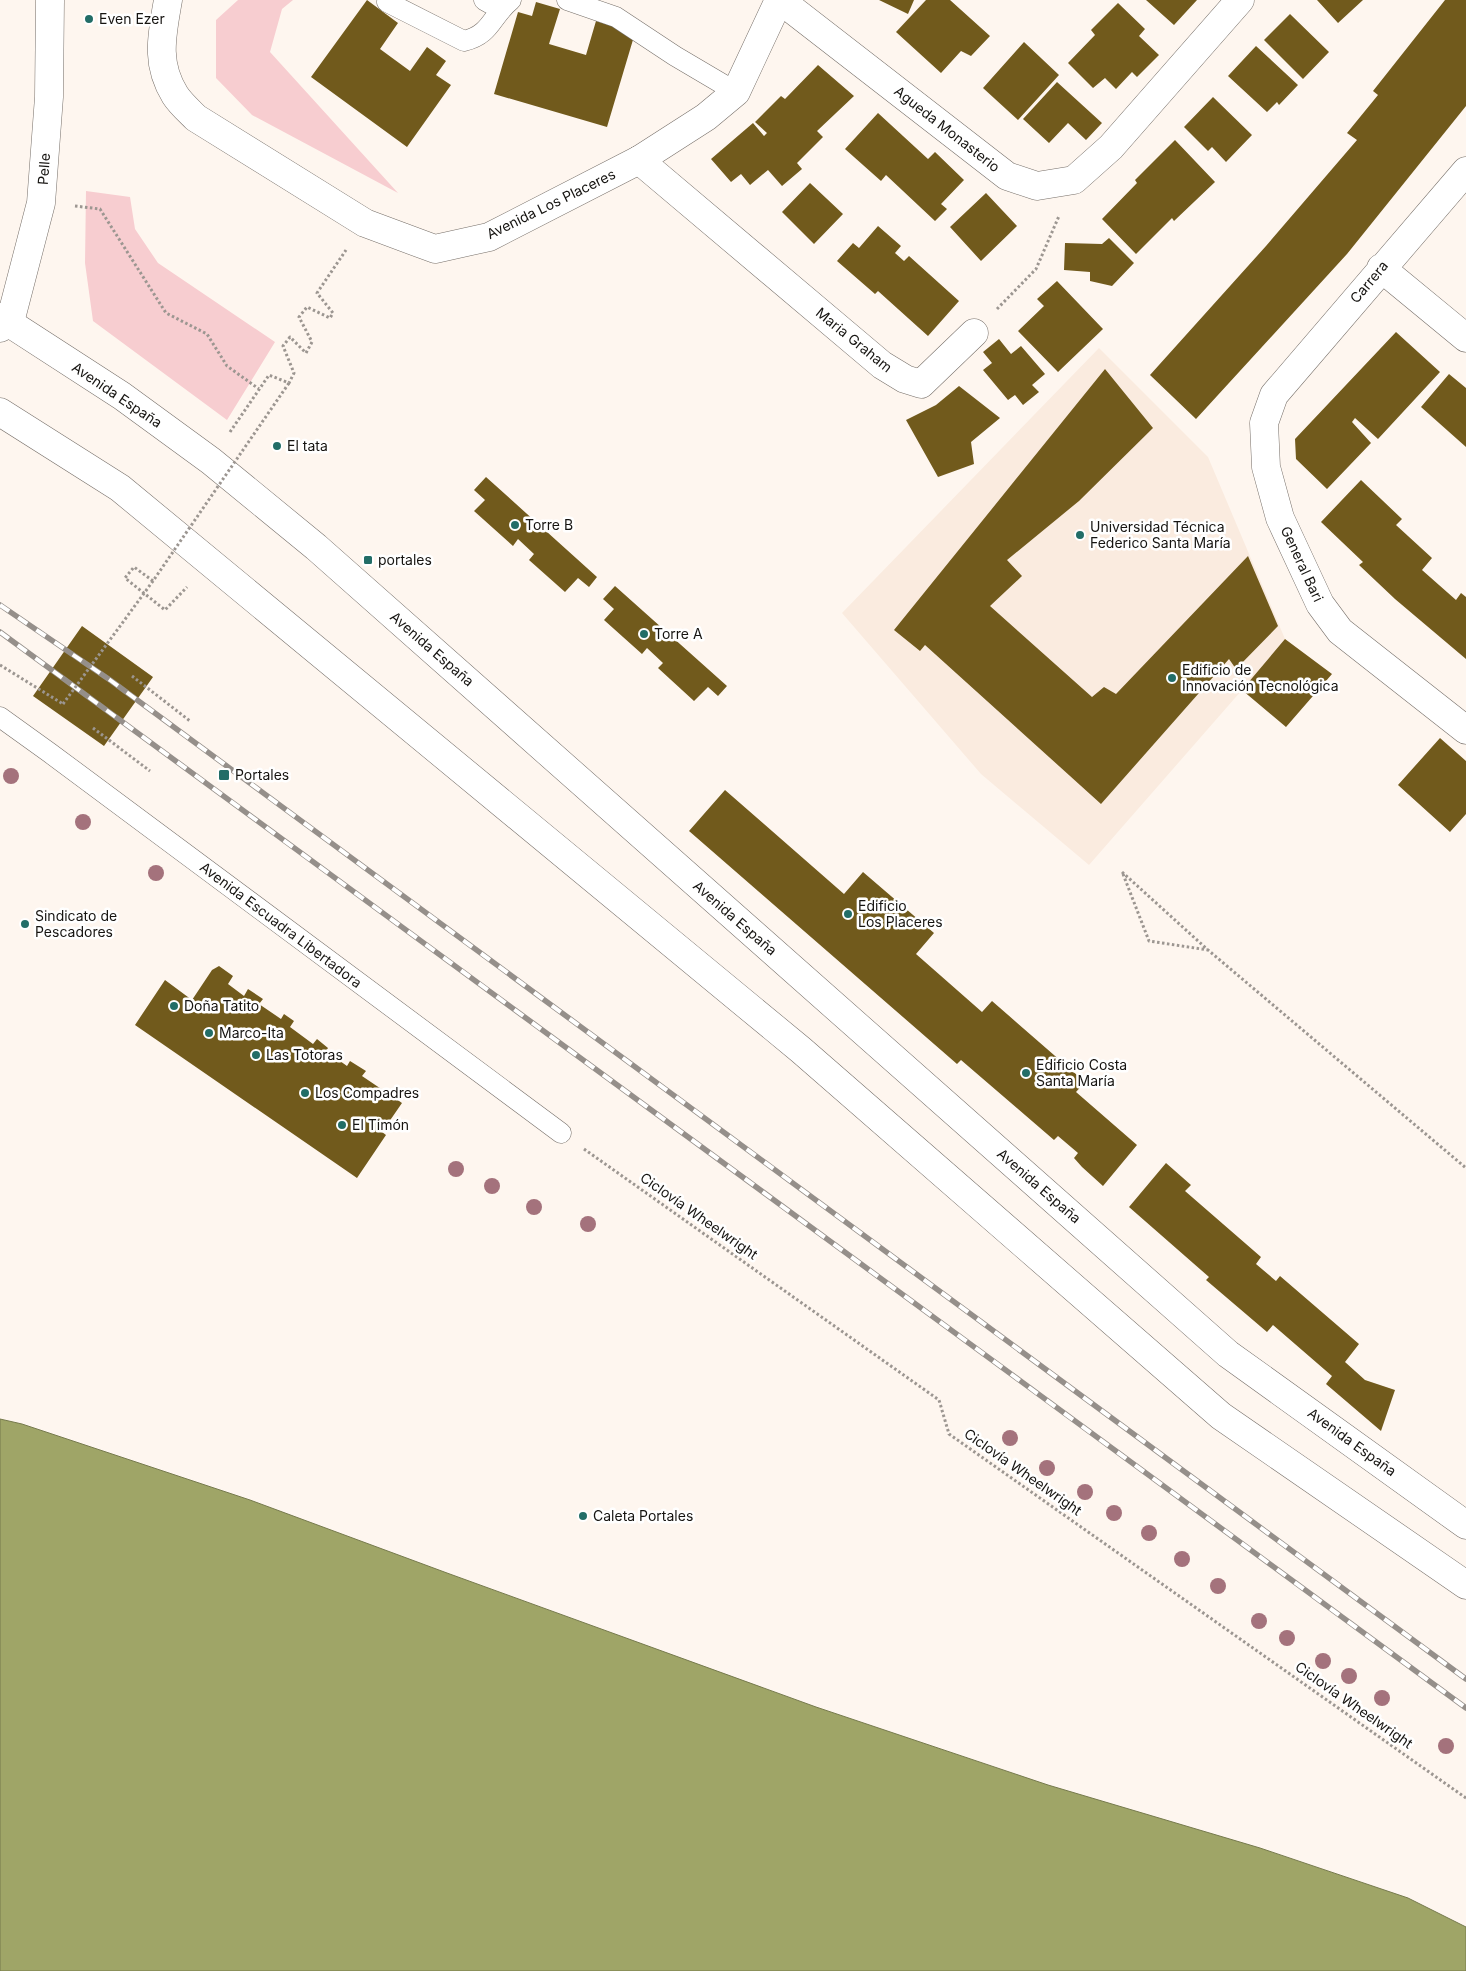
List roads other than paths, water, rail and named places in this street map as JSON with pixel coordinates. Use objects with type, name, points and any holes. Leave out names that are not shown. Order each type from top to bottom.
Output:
[{"type":"main road","name":"Pelle","points":[[3,322],[42,203],[49,97],[50,0]]},
{"type":"main road","name":"Avenida Los Placeres","points":[[168,0],[161,43],[162,69],[175,96],[196,118],[365,223],[435,249],[488,237],[639,160],[706,117],[736,92],[779,0]]},
{"type":"main road","name":"Agueda Monasterio","points":[[779,0],[1007,176],[1037,186],[1074,180],[1111,147],[1240,0]]},
{"type":"main road","name":"Maria Graham","points":[[639,160],[882,365],[905,380],[921,384],[974,333]]},
{"type":"main road","name":"Carrera","points":[[1274,395],[1466,171]]},
{"type":"main road","points":[[1381,268],[1466,338]]},
{"type":"main road","name":"Avenida España","points":[[3,322],[122,396],[211,461],[316,547],[1228,1354],[1466,1525]]},
{"type":"main road","name":"General Bari","points":[[1274,395],[1264,423],[1266,467],[1280,518],[1320,604],[1340,631],[1466,730]]},
{"type":"main road","points":[[0,412],[120,488],[800,1050],[1221,1416],[1466,1585]]},
{"type":"lane","points":[[567,0],[616,17],[675,56],[736,92]]},
{"type":"lane","points":[[387,2],[464,41],[474,39],[484,33],[498,3]]},
{"type":"lane","name":"Avenida Escuadra Libertadora","points":[[0,717],[50,752],[561,1133]]},
{"type":"railway","points":[[0,605],[110,680],[1466,1679]]},
{"type":"railway","points":[[0,632],[1466,1708]]},
{"type":"place","name":"Even Ezer","points":[[89,19]]},
{"type":"place","name":"El tata","points":[[277,446]]},
{"type":"place","name":"Torre B","points":[[515,525]]},
{"type":"place","name":"Universidad Técnica Federico Santa María","points":[[1080,535]]},
{"type":"place","name":"portales","points":[[368,560]]},
{"type":"place","name":"Torre A","points":[[644,634]]},
{"type":"place","name":"Edificio de Innovación Tecnológica","points":[[1172,678]]},
{"type":"place","name":"Portales","points":[[224,775]]},
{"type":"place","name":"Edificio Los Placeres","points":[[848,914]]},
{"type":"place","name":"Sindicato de Pescadores","points":[[25,924]]},
{"type":"place","name":"Doña Tatito","points":[[174,1006]]},
{"type":"place","name":"Marco-Ita","points":[[209,1033]]},
{"type":"place","name":"Las Totoras","points":[[256,1055]]},
{"type":"place","name":"Edificio Costa Santa María","points":[[1026,1073]]},
{"type":"place","name":"Los Compadres","points":[[305,1093]]},
{"type":"place","name":"El Timón","points":[[342,1125]]},
{"type":"place","name":"Caleta Portales","points":[[583,1516]]}]
